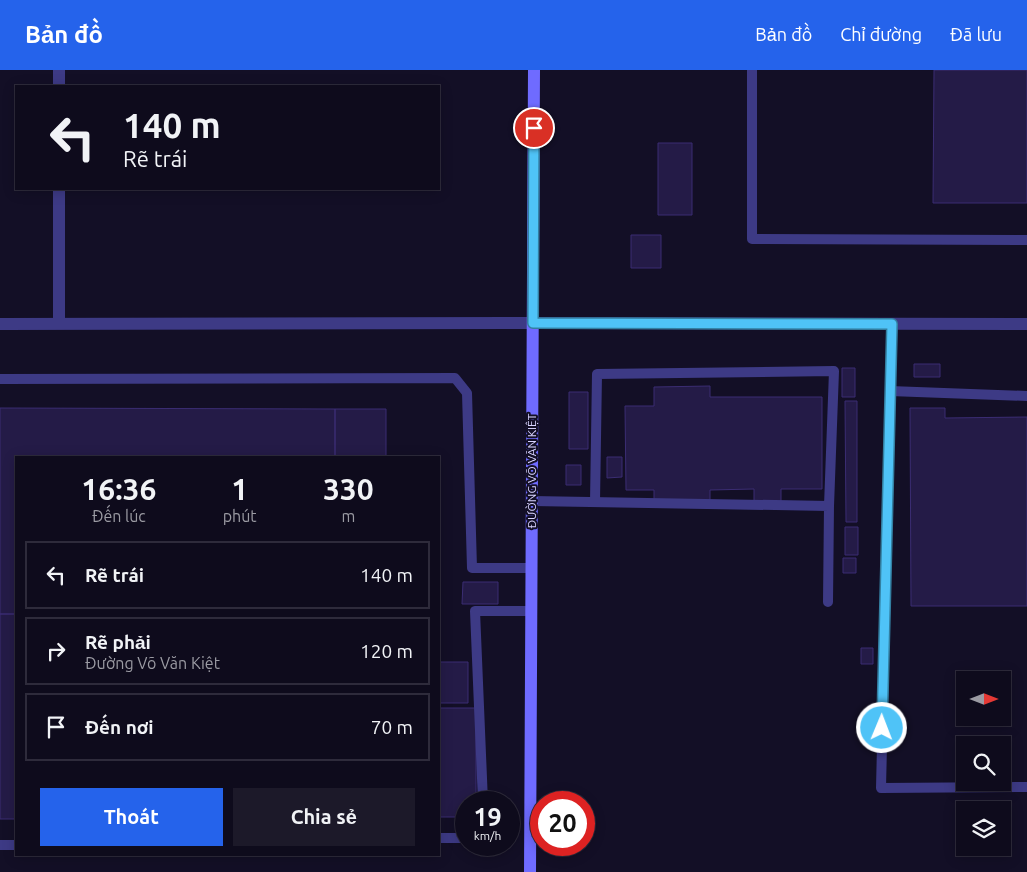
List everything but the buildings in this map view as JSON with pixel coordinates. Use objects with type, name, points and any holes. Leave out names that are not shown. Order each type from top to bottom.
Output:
[{"type":"street","points":[[59,70],[59,85]]},
{"type":"street","name":"ĐƯỜNG VÕ VĂN KIỆT","points":[[530,872],[534,70]]},
{"type":"street","points":[[58,324],[59,190]]},
{"type":"street","points":[[0,324],[1027,324]]},
{"type":"lane","points":[[752,70],[752,239],[1027,240]]},
{"type":"lane","points":[[892,324],[881,788],[1027,787]]},
{"type":"lane","points":[[595,502],[597,374],[834,371],[828,602]]},
{"type":"lane","points":[[0,379],[455,378],[467,393],[472,568],[532,568]]},
{"type":"lane","points":[[890,391],[1027,396]]},
{"type":"lane","points":[[532,501],[829,506]]},
{"type":"lane","points":[[483,791],[475,611],[532,611]]},
{"type":"lane","points":[[440,838],[455,838]]},
{"type":"lane","points":[[0,845],[15,845]]},
{"type":"route","points":[[534,128],[533,323],[892,324],[882,728]]}]
